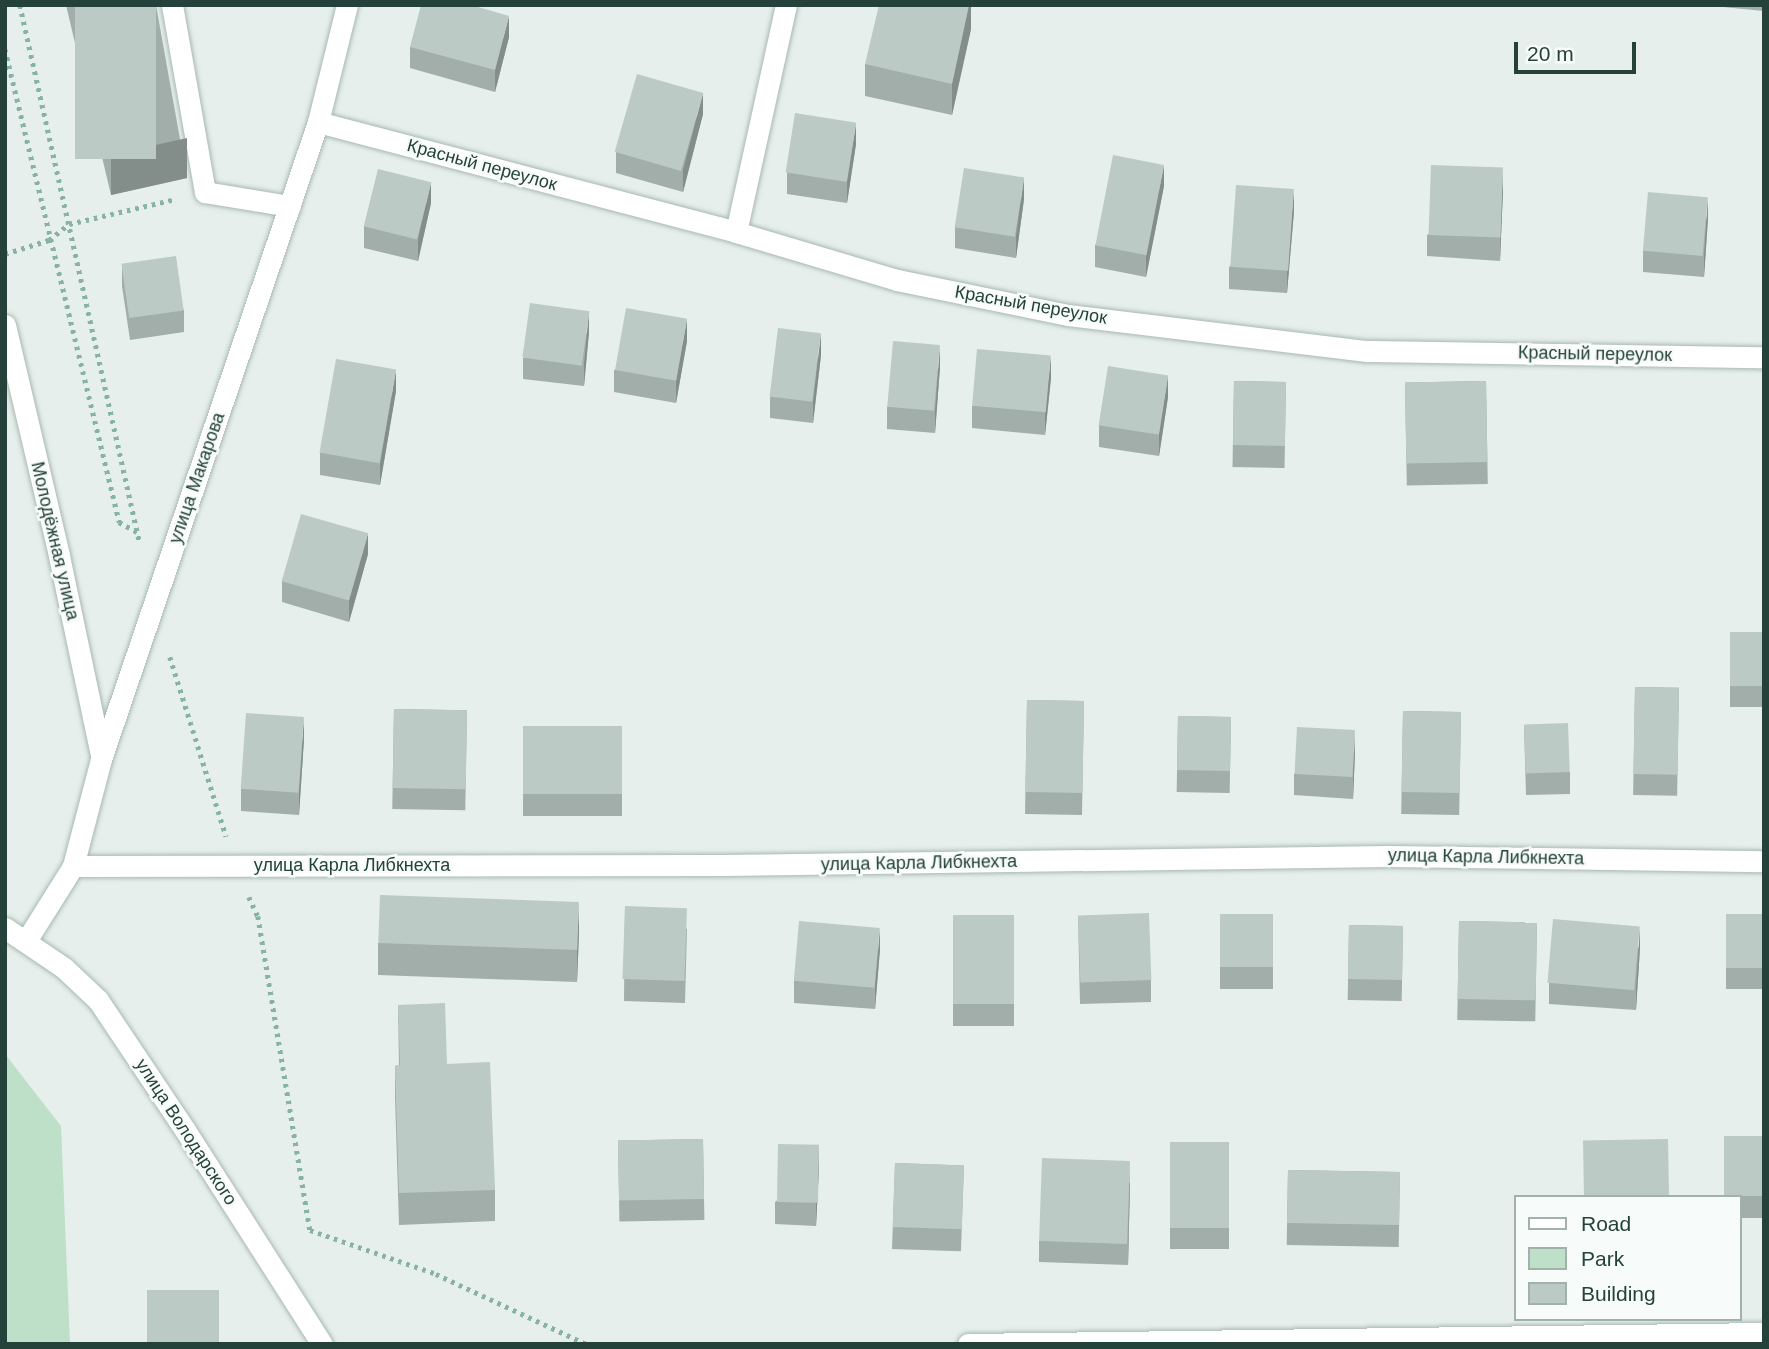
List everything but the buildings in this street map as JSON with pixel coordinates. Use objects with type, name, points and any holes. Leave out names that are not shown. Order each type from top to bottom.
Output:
[{"type":"street","points":[[172,5],[205,192],[290,206]]},
{"type":"street","name":"улица Макарова","points":[[26,941],[73,866],[102,759],[318,122],[347,5]]},
{"type":"street","points":[[736,232],[786,5]]},
{"type":"street","name":"Красный переулок","points":[[318,122],[736,232],[897,280],[1068,315],[1367,351],[1764,357]]},
{"type":"street","name":"Молодёжная улица","points":[[5,325],[60,556],[102,759]]},
{"type":"street","name":"улица Карла Либкнехта","points":[[73,866],[725,865],[1388,856],[1764,861]]},
{"type":"street","name":"улица Володарского","points":[[5,928],[64,968],[98,1000],[186,1130],[322,1344]]},
{"type":"street","points":[[968,1344],[1764,1333]]},
{"type":"path","points":[[20,5],[154,605],[235,864],[258,916],[310,1230],[436,1274],[586,1344]]},
{"type":"path","points":[[5,50],[119,522],[138,532]]},
{"type":"path","points":[[5,254],[49,240],[69,224],[205,192]]},
{"type":"green space","points":[[5,1054],[61,1126],[70,1344],[5,1344]]}]
